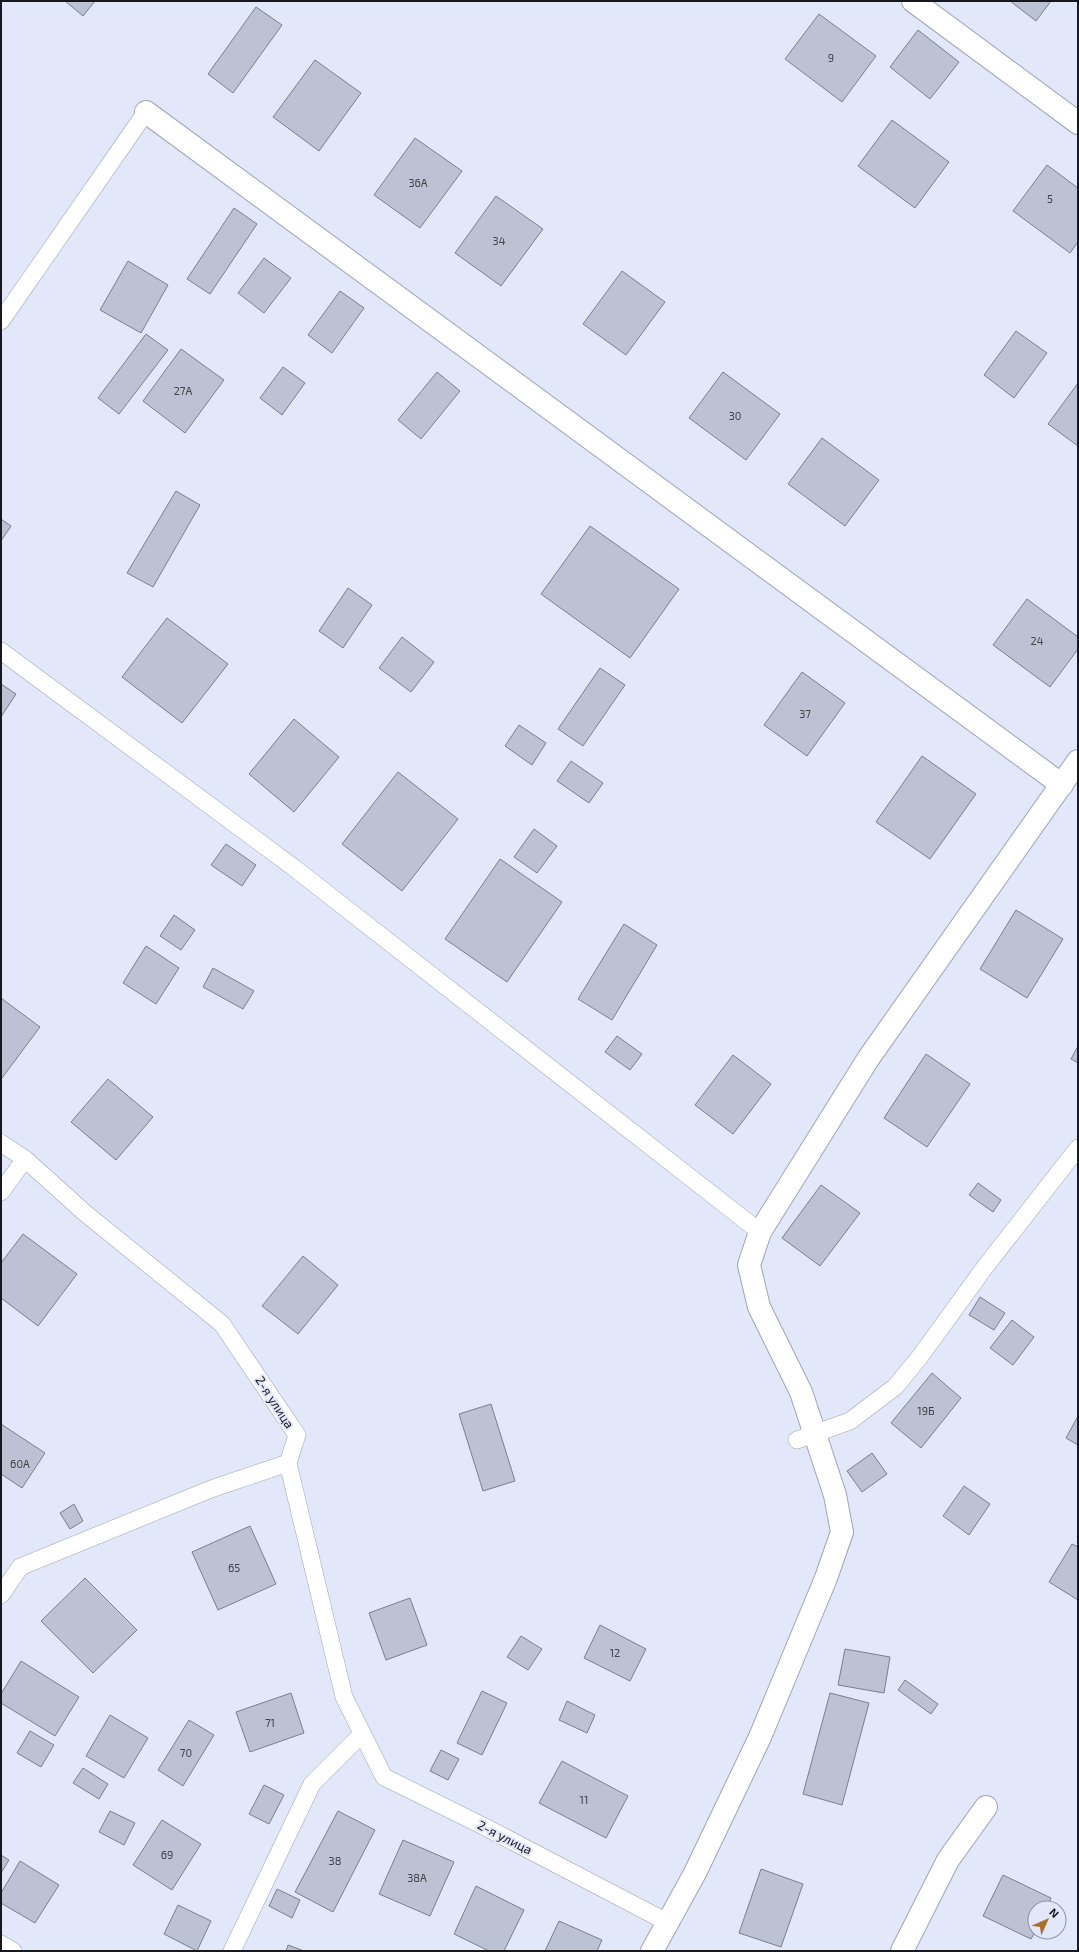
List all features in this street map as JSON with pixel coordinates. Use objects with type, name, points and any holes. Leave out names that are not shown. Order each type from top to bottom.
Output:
[{"type":"street","points":[[914,1],[1078,123]]},
{"type":"street","points":[[146,112],[1062,785]]},
{"type":"street","points":[[652,1951],[695,1873],[760,1737],[826,1578],[842,1532],[836,1495],[806,1436],[801,1392],[759,1307],[750,1266],[760,1232],[868,1059],[1078,761]]},
{"type":"street","points":[[902,1951],[948,1860],[986,1807]]},
{"type":"lane","points":[[1,321],[146,112]]},
{"type":"lane","points":[[1,651],[293,867],[760,1232]]},
{"type":"lane","points":[[1,1143],[25,1159],[1,1192]]},
{"type":"lane","points":[[806,1436],[850,1421],[895,1387],[919,1358],[985,1267],[1078,1148]]},
{"type":"lane","name":"2-я улица","points":[[25,1159],[85,1213],[222,1324],[297,1435],[288,1462],[344,1697],[384,1777],[485,1827],[667,1922]]},
{"type":"lane","points":[[1,1595],[20,1567],[211,1489],[288,1462]]},
{"type":"lane","points":[[232,1951],[312,1784],[362,1734]]},
{"type":"lane","points":[[1,1944],[13,1951]]},
{"type":"building","points":[[65,1],[95,1],[83,16]]},
{"type":"building","points":[[1010,1],[1051,1],[1036,21]]},
{"type":"building","points":[[256,7],[282,25],[233,93],[208,74]]},
{"type":"building","points":[[819,14],[876,56],[842,102],[785,59]]},
{"type":"building","points":[[918,30],[959,62],[930,99],[890,67]]},
{"type":"building","points":[[315,60],[361,93],[319,151],[273,117]]},
{"type":"building","points":[[892,120],[949,162],[915,208],[858,166]]},
{"type":"building","points":[[415,138],[462,171],[420,228],[374,195]]},
{"type":"building","points":[[1047,165],[1078,188],[1078,242],[1070,253],[1013,211]]},
{"type":"building","points":[[496,196],[543,229],[501,286],[455,253]]},
{"type":"building","points":[[234,208],[257,224],[210,294],[187,279]]},
{"type":"building","points":[[264,258],[291,278],[264,313],[238,293]]},
{"type":"building","points":[[128,261],[168,285],[141,333],[100,310]]},
{"type":"building","points":[[622,271],[665,302],[626,355],[583,324]]},
{"type":"building","points":[[340,291],[364,308],[332,353],[308,335]]},
{"type":"building","points":[[1016,331],[1047,353],[1014,398],[984,375]]},
{"type":"building","points":[[146,334],[168,350],[119,414],[98,398]]},
{"type":"building","points":[[181,349],[224,380],[185,433],[143,401]]},
{"type":"building","points":[[283,367],[305,383],[282,415],[260,398]]},
{"type":"building","points":[[437,372],[460,391],[421,439],[398,420]]},
{"type":"building","points":[[723,372],[780,414],[746,460],[689,418]]},
{"type":"building","points":[[1078,383],[1078,446],[1048,424]]},
{"type":"building","points":[[822,438],[879,480],[845,526],[788,484]]},
{"type":"building","points":[[176,491],[200,505],[153,587],[127,573]]},
{"type":"building","points":[[1,519],[11,526],[1,541]]},
{"type":"building","points":[[590,526],[679,589],[630,658],[541,594]]},
{"type":"building","points":[[348,588],[372,605],[343,648],[319,631]]},
{"type":"building","points":[[1027,599],[1078,637],[1078,649],[1050,687],[993,645]]},
{"type":"building","points":[[167,618],[228,664],[182,723],[122,677]]},
{"type":"building","points":[[402,637],[434,662],[411,692],[379,668]]},
{"type":"building","points":[[600,668],[625,685],[583,746],[558,729]]},
{"type":"building","points":[[802,672],[845,703],[807,756],[764,725]]},
{"type":"building","points":[[1,684],[16,694],[1,717]]},
{"type":"building","points":[[294,719],[339,757],[294,812],[249,774]]},
{"type":"building","points":[[519,725],[546,743],[532,765],[505,746]]},
{"type":"building","points":[[922,756],[976,794],[930,859],[876,822]]},
{"type":"building","points":[[571,761],[603,783],[589,803],[557,781]]},
{"type":"building","points":[[398,772],[458,819],[402,891],[342,844]]},
{"type":"building","points":[[534,829],[557,846],[537,873],[514,857]]},
{"type":"building","points":[[226,844],[256,865],[242,886],[211,865]]},
{"type":"building","points":[[500,859],[562,902],[507,982],[445,939]]},
{"type":"building","points":[[1016,910],[1063,939],[1027,998],[980,969]]},
{"type":"building","points":[[174,915],[195,930],[181,950],[160,936]]},
{"type":"building","points":[[624,924],[657,945],[612,1020],[578,999]]},
{"type":"building","points":[[146,946],[179,968],[156,1004],[123,983]]},
{"type":"building","points":[[213,968],[254,991],[243,1009],[203,987]]},
{"type":"building","points":[[1,998],[40,1027],[2,1078],[1,1077]]},
{"type":"building","points":[[617,1036],[642,1054],[630,1070],[605,1052]]},
{"type":"building","points":[[1078,1046],[1078,1063],[1071,1059]]},
{"type":"building","points":[[926,1054],[970,1084],[927,1147],[884,1118]]},
{"type":"building","points":[[733,1055],[771,1084],[733,1134],[695,1105]]},
{"type":"building","points":[[108,1079],[153,1117],[116,1160],[71,1122]]},
{"type":"building","points":[[978,1183],[1001,1200],[993,1212],[969,1195]]},
{"type":"building","points":[[821,1185],[860,1213],[820,1266],[782,1238]]},
{"type":"building","points":[[23,1234],[77,1274],[38,1326],[1,1298],[1,1263]]},
{"type":"building","points":[[303,1256],[338,1285],[298,1334],[262,1306]]},
{"type":"building","points":[[980,1297],[1005,1313],[994,1330],[969,1315]]},
{"type":"building","points":[[1012,1320],[1034,1337],[1013,1365],[990,1348]]},
{"type":"building","points":[[932,1373],[961,1398],[921,1448],[891,1423]]},
{"type":"building","points":[[491,1404],[515,1481],[483,1491],[459,1414]]},
{"type":"building","points":[[1078,1416],[1078,1445],[1066,1438]]},
{"type":"building","points":[[1,1424],[45,1453],[22,1488],[1,1474]]},
{"type":"building","points":[[872,1453],[887,1474],[862,1492],[847,1471]]},
{"type":"building","points":[[964,1486],[990,1504],[969,1535],[943,1516]]},
{"type":"building","points":[[74,1504],[83,1521],[70,1529],[60,1513]]},
{"type":"building","points":[[250,1526],[276,1584],[218,1610],[192,1552]]},
{"type":"building","points":[[1072,1544],[1078,1547],[1078,1600],[1049,1582]]},
{"type":"building","points":[[85,1578],[137,1630],[93,1673],[41,1621]]},
{"type":"building","points":[[410,1598],[427,1645],[386,1660],[369,1613]]},
{"type":"building","points":[[600,1625],[646,1649],[630,1681],[584,1658]]},
{"type":"building","points":[[521,1636],[542,1649],[528,1670],[507,1657]]},
{"type":"building","points":[[845,1649],[890,1657],[884,1693],[838,1685]]},
{"type":"building","points":[[21,1661],[79,1697],[55,1736],[1,1703],[1,1694]]},
{"type":"building","points":[[905,1680],[938,1704],[931,1714],[898,1690]]},
{"type":"building","points":[[482,1691],[507,1703],[482,1755],[457,1743]]},
{"type":"building","points":[[291,1693],[304,1733],[250,1752],[236,1712]]},
{"type":"building","points":[[830,1693],[869,1703],[842,1805],[803,1794]]},
{"type":"building","points":[[567,1701],[595,1715],[587,1733],[559,1720]]},
{"type":"building","points":[[110,1715],[148,1738],[124,1778],[86,1756]]},
{"type":"building","points":[[189,1720],[214,1735],[183,1786],[158,1770]]},
{"type":"building","points":[[30,1731],[54,1745],[41,1767],[17,1753]]},
{"type":"building","points":[[441,1750],[459,1759],[448,1780],[430,1771]]},
{"type":"building","points":[[562,1761],[628,1796],[606,1838],[539,1803]]},
{"type":"building","points":[[83,1768],[108,1784],[99,1799],[73,1783]]},
{"type":"building","points":[[264,1785],[284,1795],[269,1824],[249,1814]]},
{"type":"building","points":[[110,1811],[135,1823],[124,1845],[99,1832]]},
{"type":"building","points":[[338,1811],[375,1830],[333,1912],[295,1892]]},
{"type":"building","points":[[162,1820],[201,1844],[172,1890],[133,1865]]},
{"type":"building","points":[[403,1840],[454,1862],[430,1916],[379,1894]]},
{"type":"building","points":[[1,1855],[9,1860],[1,1873]]},
{"type":"building","points":[[20,1861],[59,1885],[35,1923],[1,1903],[1,1893]]},
{"type":"building","points":[[761,1869],[803,1884],[781,1947],[739,1933]]},
{"type":"building","points":[[1003,1875],[1051,1898],[1050,1900],[1027,1900],[1027,1937],[983,1916]]},
{"type":"building","points":[[476,1886],[524,1910],[504,1951],[489,1951],[454,1934]]},
{"type":"building","points":[[277,1889],[300,1900],[292,1918],[269,1906]]},
{"type":"building","points":[[178,1905],[211,1921],[197,1951],[164,1934]]},
{"type":"building","points":[[559,1921],[602,1940],[597,1951],[545,1951]]},
{"type":"building","points":[[288,1945],[304,1951],[286,1951]]}]
